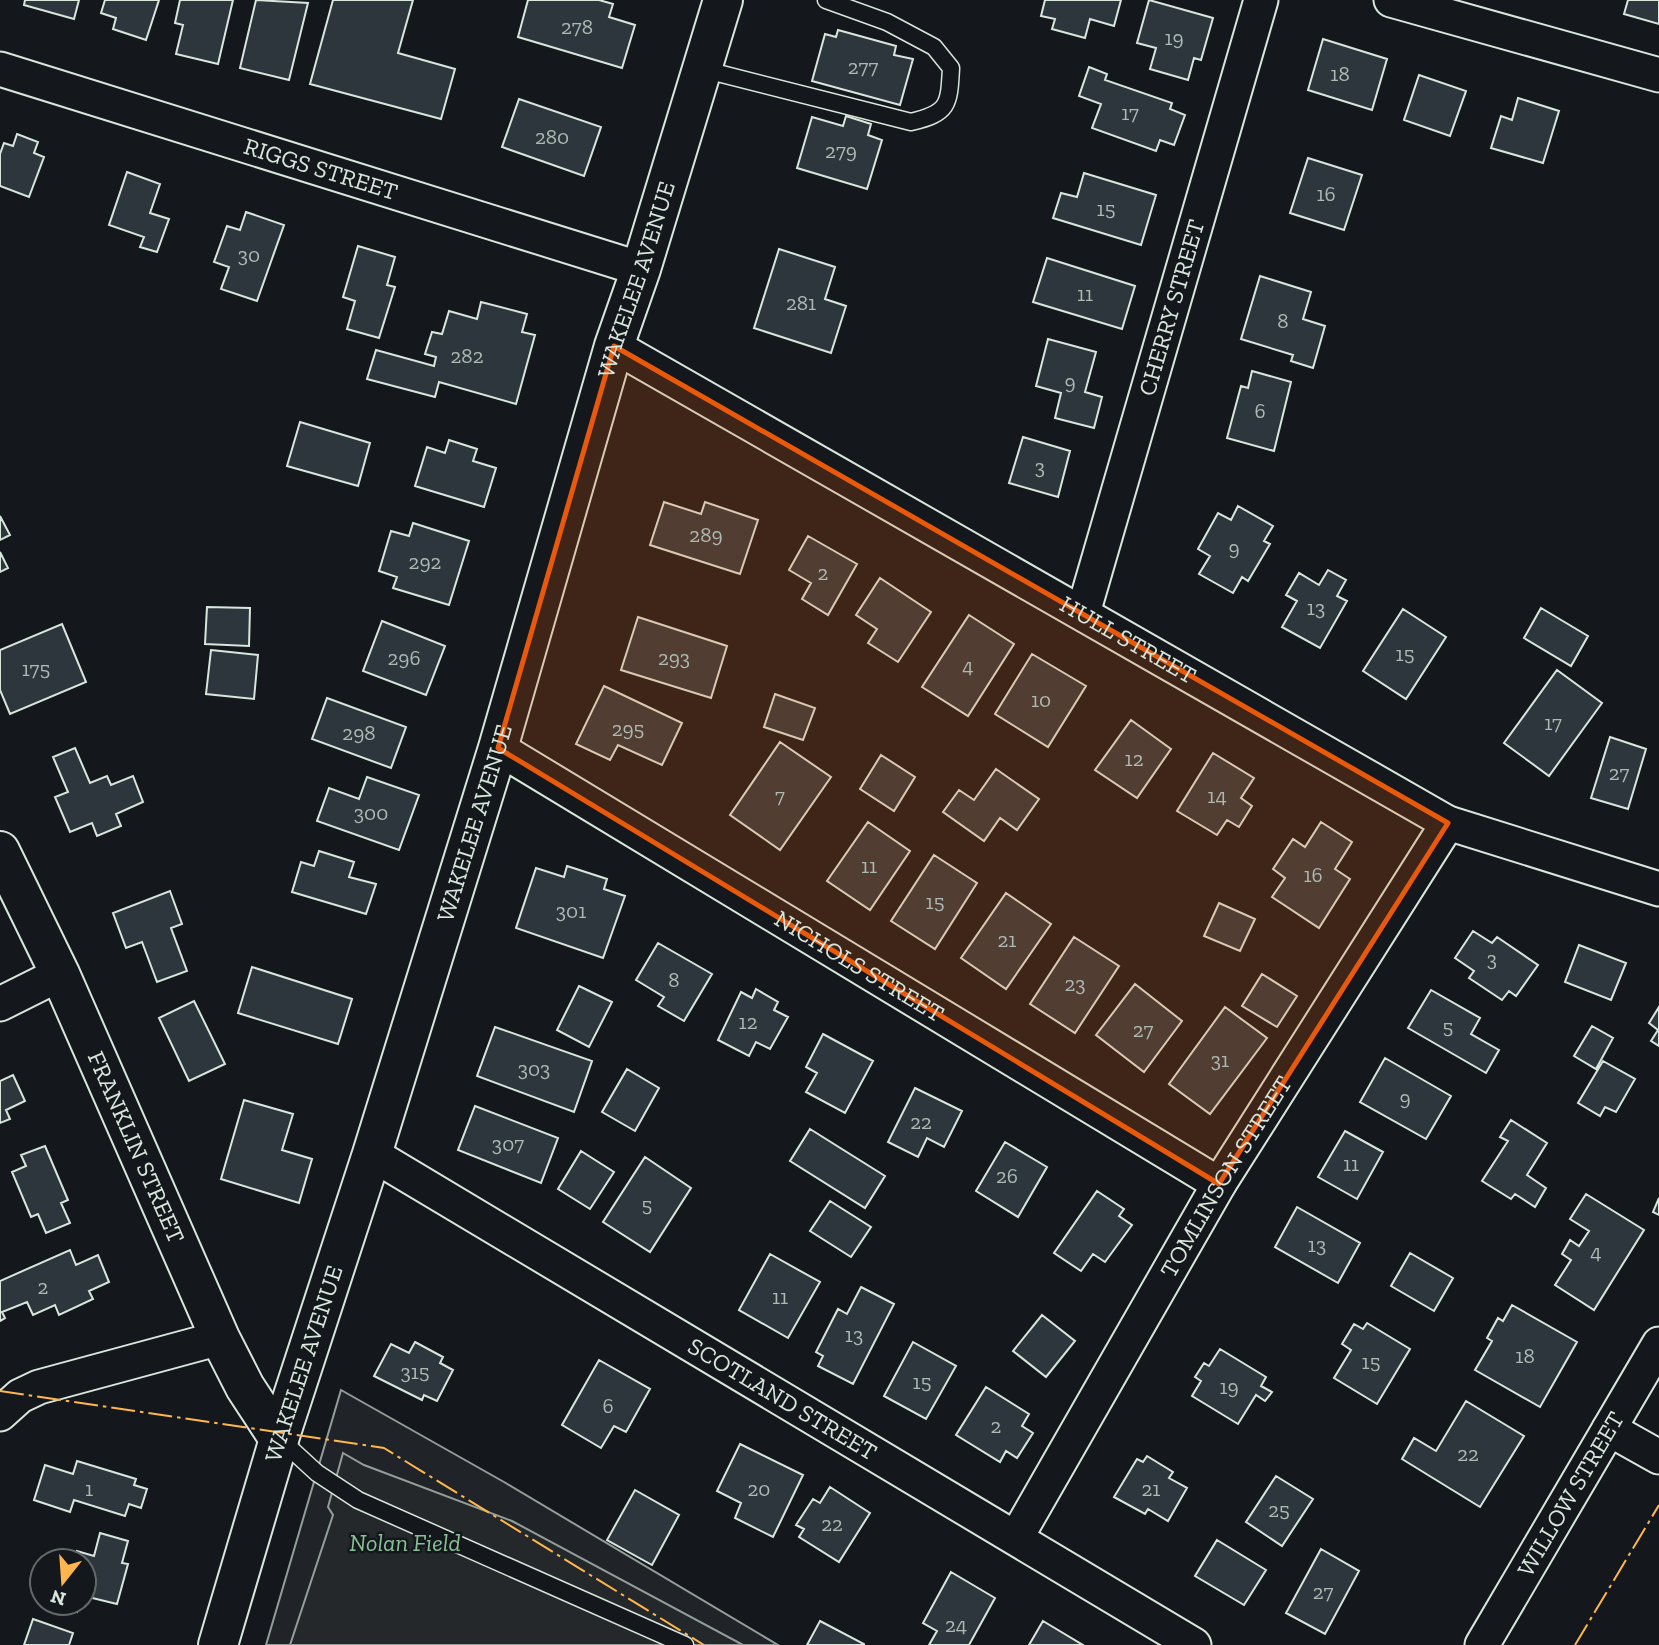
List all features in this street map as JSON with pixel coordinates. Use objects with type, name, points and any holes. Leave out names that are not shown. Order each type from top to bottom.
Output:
[{"type":"main road","name":"WAKELEE AVENUE","points":[[218,1645],[279,1438],[372,1154],[498,748],[614,346],[642,269],[723,0]]},
{"type":"main road","name":"FRANKLIN STREET","points":[[0,851],[61,974],[220,1338],[245,1387],[279,1438]]},
{"type":"street","name":"CHERRY STREET","points":[[1083,613],[1261,0]]},
{"type":"street","points":[[1391,0],[1659,75]]},
{"type":"street","name":"RIGGS STREET","points":[[0,69],[642,269]]},
{"type":"street","name":"HULL STREET","points":[[614,346],[1448,823],[1659,889]]},
{"type":"street","name":"NICHOLS STREET","points":[[498,748],[1219,1184]]},
{"type":"street","name":"TOMLINSON STREET","points":[[1016,1538],[1219,1184],[1448,823]]},
{"type":"street","points":[[0,1004],[61,974]]},
{"type":"street","name":"SCOTLAND STREET","points":[[372,1154],[1194,1645]]},
{"type":"street","points":[[0,1413],[20,1396],[39,1387],[220,1338]]},
{"type":"street","name":"WILLOW STREET","points":[[1482,1645],[1659,1344]]},
{"type":"street","points":[[1609,1429],[1659,1457]]},
{"type":"lane","points":[[702,69],[911,122],[936,117],[950,101],[951,68],[934,47],[887,22],[826,0]]},
{"type":"lane","points":[[279,1438],[317,1473],[358,1500],[685,1645]]},
{"type":"highlighted area","points":[[614,346],[1448,823],[1219,1184],[498,748]]},
{"type":"green space","name":"Nolan Field","points":[[341,1390],[504,1482],[778,1645],[266,1645]]},
{"type":"shaded area","name":"Nolan Field","points":[[343,1453],[364,1465],[512,1521],[743,1645],[290,1645],[333,1515],[328,1507]]},
{"type":"building","points":[[25,0],[79,0],[74,19],[24,5]]},
{"type":"building","points":[[105,0],[159,0],[146,40],[113,29],[116,18],[101,13]]},
{"type":"building","points":[[180,0],[233,0],[218,64],[176,54],[183,25],[175,23]]},
{"type":"building","points":[[256,0],[308,3],[289,80],[240,68]]},
{"type":"building","points":[[333,0],[413,0],[398,53],[455,69],[441,119],[310,84]]},
{"type":"building","points":[[528,0],[599,0],[613,4],[609,17],[635,25],[622,68],[518,37]]},
{"type":"building","points":[[1045,0],[1121,0],[1114,26],[1090,19],[1085,38],[1052,29],[1055,19],[1041,16]]},
{"type":"building","points":[[1149,0],[1213,18],[1201,60],[1194,58],[1188,80],[1150,69],[1156,48],[1137,43]]},
{"type":"building","points":[[1628,0],[1659,0],[1659,24],[1624,14]]},
{"type":"building","points":[[838,30],[896,46],[894,55],[913,59],[900,105],[812,81],[825,34],[836,37]]},
{"type":"building","points":[[1323,39],[1387,59],[1372,110],[1308,90]]},
{"type":"building","points":[[1089,67],[1107,74],[1105,80],[1172,103],[1170,109],[1185,115],[1174,145],[1160,140],[1156,151],[1092,128],[1101,104],[1079,96]]},
{"type":"building","points":[[1419,75],[1466,91],[1450,136],[1404,120]]},
{"type":"building","points":[[1518,98],[1559,111],[1543,163],[1491,148],[1501,116],[1512,120]]},
{"type":"building","points":[[519,99],[601,127],[584,176],[502,147]]},
{"type":"building","points":[[846,116],[871,124],[868,135],[882,140],[867,189],[797,168],[812,117],[843,126]]},
{"type":"building","points":[[17,134],[38,142],[34,153],[44,157],[29,197],[0,186],[0,154],[4,143],[13,146]]},
{"type":"building","points":[[1308,158],[1362,175],[1344,230],[1290,213]]},
{"type":"building","points":[[127,172],[160,184],[150,213],[169,219],[157,252],[140,247],[144,237],[109,225]]},
{"type":"building","points":[[1084,173],[1156,195],[1141,245],[1053,218],[1061,193],[1077,197]]},
{"type":"building","points":[[246,212],[284,225],[257,301],[221,289],[229,267],[214,262],[227,226],[240,230]]},
{"type":"building","points":[[358,246],[395,257],[387,285],[395,287],[379,338],[347,329],[355,301],[343,297]]},
{"type":"building","points":[[779,249],[835,267],[825,299],[846,306],[831,353],[754,328]]},
{"type":"building","points":[[1047,258],[1135,286],[1122,329],[1033,302]]},
{"type":"building","points":[[1260,276],[1311,292],[1303,319],[1325,326],[1313,368],[1291,361],[1293,355],[1241,339]]},
{"type":"building","points":[[481,302],[527,314],[522,332],[535,335],[516,404],[439,382],[435,397],[367,379],[376,350],[434,366],[436,357],[425,354],[432,332],[442,334],[449,311],[477,319]]},
{"type":"building","points":[[1048,339],[1096,352],[1085,392],[1102,397],[1094,428],[1055,418],[1061,393],[1036,386]]},
{"type":"building","points":[[1252,371],[1291,382],[1274,451],[1227,438],[1241,386],[1248,388]]},
{"type":"building","points":[[300,422],[370,443],[358,486],[287,466]]},
{"type":"building","points":[[1023,437],[1070,451],[1058,497],[1009,483]]},
{"type":"building","points":[[449,440],[477,449],[473,461],[496,468],[484,507],[415,486],[427,447],[445,453]]},
{"type":"building","points":[[664,502],[701,514],[705,502],[758,520],[740,574],[650,545]]},
{"type":"building","points":[[1238,506],[1273,526],[1264,541],[1270,544],[1248,581],[1242,577],[1233,593],[1199,574],[1210,556],[1198,549],[1218,513],[1231,520]]},
{"type":"building","points":[[0,516],[10,535],[0,540]]},
{"type":"building","points":[[413,523],[469,541],[449,605],[393,588],[397,577],[379,571],[391,531],[409,536]]},
{"type":"building","points":[[808,536],[857,564],[828,615],[802,599],[811,583],[789,570]]},
{"type":"building","points":[[0,552],[8,568],[0,572]]},
{"type":"building","points":[[1328,570],[1346,580],[1337,596],[1347,601],[1320,648],[1282,627],[1297,601],[1286,595],[1299,573],[1319,585]]},
{"type":"building","points":[[880,578],[931,612],[898,662],[868,643],[877,629],[856,615]]},
{"type":"building","points":[[207,607],[250,608],[249,646],[205,644]]},
{"type":"building","points":[[1541,608],[1588,636],[1571,666],[1524,638]]},
{"type":"building","points":[[1403,609],[1446,637],[1406,699],[1363,671]]},
{"type":"building","points":[[969,615],[1014,644],[968,716],[922,687]]},
{"type":"building","points":[[638,617],[727,646],[711,698],[621,670]]},
{"type":"building","points":[[382,621],[445,646],[426,695],[363,671]]},
{"type":"building","points":[[62,624],[86,682],[10,714],[0,690],[0,650]]},
{"type":"building","points":[[211,650],[258,655],[254,699],[206,694]]},
{"type":"building","points":[[1032,654],[1086,686],[1048,747],[995,714]]},
{"type":"building","points":[[1557,670],[1602,703],[1549,776],[1504,743]]},
{"type":"building","points":[[604,686],[682,723],[662,765],[618,745],[610,760],[576,744]]},
{"type":"building","points":[[775,694],[815,708],[803,740],[764,727]]},
{"type":"building","points":[[327,698],[406,727],[391,768],[312,739]]},
{"type":"building","points":[[1131,720],[1171,749],[1137,798],[1095,770]]},
{"type":"building","points":[[1610,737],[1646,749],[1628,809],[1591,798]]},
{"type":"building","points":[[780,742],[831,777],[780,850],[730,815]]},
{"type":"building","points":[[75,748],[90,783],[107,776],[111,785],[133,776],[143,802],[116,814],[121,826],[97,836],[92,823],[70,832],[55,797],[68,792],[53,757]]},
{"type":"building","points":[[1213,753],[1254,778],[1241,798],[1252,806],[1239,827],[1227,820],[1217,835],[1177,811]]},
{"type":"building","points":[[881,755],[915,777],[894,811],[860,789]]},
{"type":"building","points":[[996,769],[1039,799],[1017,830],[1000,818],[984,841],[943,812],[959,790],[974,800]]},
{"type":"building","points":[[367,777],[419,795],[399,850],[317,821],[329,788],[359,799]]},
{"type":"building","points":[[868,822],[910,851],[870,910],[827,881]]},
{"type":"building","points":[[1321,822],[1352,842],[1335,869],[1350,879],[1319,928],[1272,897],[1285,878],[1273,869],[1293,839],[1305,847]]},
{"type":"building","points":[[319,851],[354,862],[349,877],[376,884],[366,914],[292,892],[301,862],[314,866]]},
{"type":"building","points":[[934,855],[977,883],[935,949],[891,921]]},
{"type":"building","points":[[567,866],[607,879],[604,889],[625,896],[603,958],[516,928],[536,868],[564,877]]},
{"type":"building","points":[[170,891],[182,924],[171,928],[187,971],[157,982],[142,942],[126,948],[113,913]]},
{"type":"building","points":[[1006,893],[1051,924],[1006,989],[961,958]]},
{"type":"building","points":[[1219,903],[1255,919],[1240,951],[1204,936]]},
{"type":"building","points":[[1473,931],[1492,943],[1497,937],[1538,965],[1516,996],[1509,991],[1502,1000],[1469,978],[1474,971],[1455,958]]},
{"type":"building","points":[[1074,937],[1119,966],[1075,1033],[1030,1004]]},
{"type":"building","points":[[658,943],[712,974],[684,1021],[658,1006],[664,997],[636,980]]},
{"type":"building","points":[[1579,945],[1626,963],[1611,1000],[1565,982]]},
{"type":"building","points":[[252,967],[352,999],[338,1044],[238,1013]]},
{"type":"building","points":[[1262,974],[1297,996],[1277,1027],[1242,1006]]},
{"type":"building","points":[[1135,984],[1182,1021],[1144,1072],[1096,1035]]},
{"type":"building","points":[[579,986],[612,1002],[589,1047],[557,1030]]},
{"type":"building","points":[[756,989],[778,1002],[774,1010],[788,1017],[770,1049],[756,1042],[749,1056],[718,1040],[741,992],[752,998]]},
{"type":"building","points":[[1431,990],[1480,1018],[1471,1034],[1499,1050],[1486,1073],[1408,1028]]},
{"type":"building","points":[[194,1001],[225,1064],[189,1081],[159,1018]]},
{"type":"building","points":[[1225,1007],[1267,1038],[1210,1114],[1169,1084]]},
{"type":"building","points":[[1659,1007],[1659,1046],[1651,1041],[1658,1030],[1649,1023]]},
{"type":"building","points":[[1592,1026],[1613,1038],[1596,1069],[1574,1056]]},
{"type":"building","points":[[495,1027],[592,1061],[574,1112],[477,1076]]},
{"type":"building","points":[[823,1034],[873,1061],[845,1113],[806,1092],[817,1073],[806,1067]]},
{"type":"building","points":[[1385,1058],[1451,1096],[1426,1139],[1360,1102]]},
{"type":"building","points":[[1603,1061],[1635,1079],[1616,1112],[1605,1107],[1600,1116],[1578,1103]]},
{"type":"building","points":[[627,1069],[659,1088],[635,1131],[602,1112]]},
{"type":"building","points":[[13,1075],[25,1101],[6,1110],[10,1119],[0,1123],[0,1081]]},
{"type":"building","points":[[915,1088],[962,1111],[944,1147],[927,1138],[918,1157],[888,1142]]},
{"type":"building","points":[[244,1100],[293,1114],[282,1150],[312,1159],[299,1203],[221,1179]]},
{"type":"building","points":[[475,1106],[558,1138],[541,1183],[458,1150]]},
{"type":"building","points":[[1511,1120],[1547,1143],[1527,1175],[1546,1188],[1535,1207],[1515,1194],[1511,1199],[1482,1181],[1508,1141],[1500,1137]]},
{"type":"building","points":[[810,1129],[885,1176],[865,1208],[790,1161]]},
{"type":"building","points":[[1345,1131],[1383,1152],[1357,1199],[1318,1177]]},
{"type":"building","points":[[1005,1142],[1047,1167],[1018,1217],[976,1191]]},
{"type":"building","points":[[45,1146],[68,1200],[61,1203],[70,1223],[46,1233],[38,1214],[31,1217],[12,1172],[26,1166],[21,1155]]},
{"type":"building","points":[[581,1151],[614,1172],[590,1209],[558,1189]]},
{"type":"building","points":[[645,1157],[691,1188],[650,1252],[603,1222]]},
{"type":"building","points":[[1097,1191],[1124,1209],[1119,1216],[1132,1225],[1105,1262],[1093,1254],[1081,1271],[1054,1253]]},
{"type":"building","points":[[1586,1194],[1644,1230],[1594,1310],[1555,1285],[1571,1260],[1562,1254],[1570,1240],[1579,1246],[1589,1231],[1570,1219]]},
{"type":"building","points":[[1659,1198],[1659,1215],[1653,1212]]},
{"type":"building","points":[[830,1201],[871,1227],[851,1257],[810,1231]]},
{"type":"building","points":[[1297,1207],[1360,1243],[1338,1283],[1275,1247]]},
{"type":"building","points":[[70,1250],[76,1265],[98,1255],[109,1282],[89,1291],[93,1299],[59,1315],[55,1305],[33,1315],[27,1302],[2,1312],[5,1318],[0,1321],[0,1281]]},
{"type":"building","points":[[1410,1253],[1453,1278],[1434,1311],[1391,1286]]},
{"type":"building","points":[[770,1254],[820,1282],[788,1338],[739,1310]]},
{"type":"building","points":[[861,1287],[894,1304],[853,1384],[818,1366],[823,1356],[816,1352],[838,1309],[847,1314]]},
{"type":"building","points":[[1512,1305],[1577,1342],[1540,1407],[1475,1370],[1492,1341],[1487,1338],[1498,1318],[1503,1321]]},
{"type":"building","points":[[1042,1315],[1075,1341],[1046,1377],[1013,1351]]},
{"type":"building","points":[[1367,1323],[1410,1349],[1377,1404],[1334,1378],[1351,1350],[1342,1344],[1354,1324],[1363,1329]]},
{"type":"building","points":[[415,1342],[443,1357],[440,1363],[453,1370],[437,1401],[424,1395],[422,1400],[374,1376],[391,1344],[409,1353]]},
{"type":"building","points":[[913,1342],[956,1366],[926,1419],[884,1396]]},
{"type":"building","points":[[1220,1349],[1266,1377],[1261,1386],[1272,1392],[1265,1401],[1256,1395],[1238,1424],[1192,1396],[1201,1381],[1195,1377],[1204,1363],[1209,1366]]},
{"type":"building","points":[[599,1360],[650,1389],[626,1432],[614,1426],[601,1448],[562,1425]]},
{"type":"building","points":[[986,1387],[1029,1414],[1022,1426],[1033,1433],[1017,1458],[1006,1451],[1000,1462],[956,1435]]},
{"type":"building","points":[[1466,1401],[1524,1436],[1480,1507],[1402,1459],[1414,1438],[1436,1451]]},
{"type":"building","points":[[740,1444],[803,1475],[773,1537],[735,1518],[741,1503],[717,1491]]},
{"type":"building","points":[[1147,1456],[1173,1472],[1169,1478],[1187,1488],[1168,1521],[1148,1509],[1145,1514],[1114,1497],[1137,1459],[1143,1462]]},
{"type":"building","points":[[77,1461],[136,1479],[134,1485],[147,1489],[141,1508],[129,1504],[125,1516],[74,1500],[70,1512],[34,1500],[45,1465],[73,1474]]},
{"type":"building","points":[[1276,1476],[1313,1499],[1282,1546],[1246,1522]]},
{"type":"building","points":[[830,1487],[870,1513],[839,1562],[799,1537],[804,1529],[796,1525],[813,1499],[820,1503]]},
{"type":"building","points":[[635,1490],[679,1515],[652,1565],[607,1540]]},
{"type":"building","points":[[100,1533],[128,1541],[122,1563],[128,1564],[117,1604],[98,1599],[96,1547]]},
{"type":"building","points":[[1217,1540],[1266,1570],[1244,1605],[1195,1576]]},
{"type":"building","points":[[1321,1549],[1359,1571],[1325,1634],[1286,1613]]},
{"type":"building","points":[[951,1572],[995,1598],[969,1645],[929,1645],[937,1631],[923,1623]]},
{"type":"building","points":[[33,1619],[73,1633],[69,1645],[24,1645]]},
{"type":"building","points":[[820,1621],[864,1644],[864,1645],[807,1645]]},
{"type":"building","points":[[1043,1621],[1083,1645],[1029,1645]]},
{"type":"power","points":[[0,1391],[384,1448],[704,1645]]},
{"type":"power","points":[[1575,1645],[1659,1505]]}]
